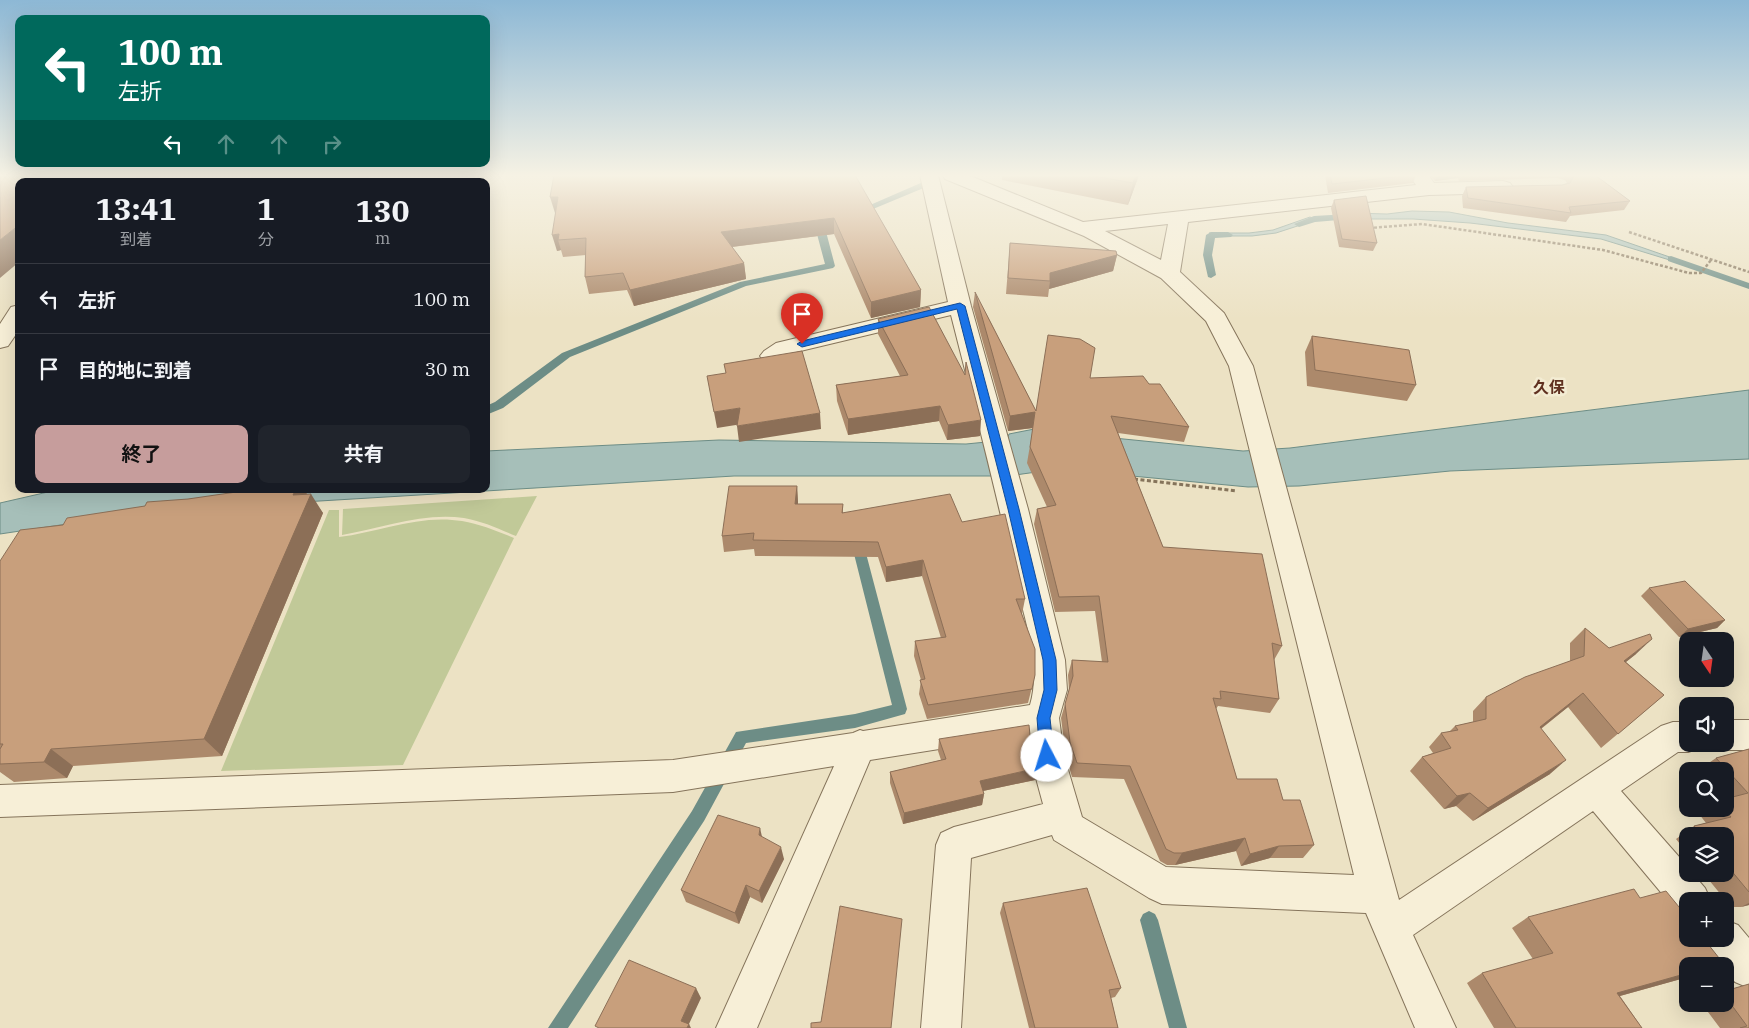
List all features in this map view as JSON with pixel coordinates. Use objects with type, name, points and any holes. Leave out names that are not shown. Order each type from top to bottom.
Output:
[{"type":"street","points":[[952,223],[960,306],[1014,509],[1049,660],[1050,690],[1044,718],[1047,756],[1067,828],[1162,886],[1378,895]]},
{"type":"street","points":[[1067,223],[1169,273],[1216,318],[1241,366],[1378,895],[1390,928],[1436,1028]]},
{"type":"street","points":[[1080,228],[1125,223]]},
{"type":"street","points":[[1169,273],[1178,223]]},
{"type":"street","points":[[772,356],[784,348],[960,306]]},
{"type":"street","points":[[0,341],[15,318]]},
{"type":"street","points":[[0,801],[673,776],[1044,718]]},
{"type":"street","points":[[1734,735],[1749,734]]},
{"type":"street","points":[[1390,928],[1673,737],[1679,737]]},
{"type":"street","points":[[736,1028],[860,746]]},
{"type":"street","points":[[1596,788],[1684,892]]},
{"type":"street","points":[[941,1028],[954,845],[1064,815]]},
{"type":"street","points":[[1731,947],[1749,968]]},
{"type":"path","points":[[1368,228],[1422,224],[1603,250],[1689,273],[1701,272],[1711,260]]},
{"type":"path","points":[[1629,232],[1749,272]]},
{"type":"path","points":[[1129,479],[1205,486],[1275,496]]},
{"type":"green space","points":[[537,496],[516,536],[477,521],[449,517],[418,519],[342,535],[343,509]]},
{"type":"green space","points":[[329,510],[339,510],[339,537],[400,524],[446,519],[475,524],[514,538],[403,765],[221,771]]},
{"type":"water","points":[[1293,223],[1307,223],[1276,233],[1252,236],[1213,236],[1209,233],[1249,233],[1273,230]]},
{"type":"water","points":[[1470,223],[1508,223],[1606,235],[1687,263],[1686,265],[1601,239]]},
{"type":"water","points":[[1749,390],[1749,459],[1450,471],[1299,486],[1248,487],[1058,469],[1008,476],[734,476],[490,491],[490,451],[719,440],[966,444],[1007,440],[1009,434],[1080,420],[1084,435],[1243,451],[1290,448]]},
{"type":"water","points":[[44,493],[452,493],[154,511],[0,534],[0,503]]},
{"type":"building","points":[[0,223],[15,223],[15,228],[0,240]]},
{"type":"building","points":[[554,223],[794,223],[721,232],[744,263],[630,290],[623,273],[585,277],[586,238],[558,240],[559,234],[552,235]]},
{"type":"building","points":[[836,223],[883,223],[921,290],[871,302]]},
{"type":"building","points":[[1339,223],[1372,223],[1377,243],[1342,239]]},
{"type":"building","points":[[1010,243],[1116,251],[1117,255],[1050,273],[1050,281],[1008,278]]},
{"type":"building","points":[[975,292],[1036,411],[1048,335],[1080,339],[1095,348],[1090,378],[1143,376],[1149,384],[1160,384],[1189,427],[1111,416],[1163,547],[1262,554],[1282,646],[1272,643],[1279,699],[1220,691],[1221,699],[1213,698],[1237,779],[1277,779],[1283,800],[1300,800],[1314,845],[1279,846],[1250,854],[1245,838],[1182,853],[1174,853],[1166,849],[1130,766],[1077,763],[1070,742],[1065,704],[1073,676],[1072,660],[1108,662],[1099,596],[1059,597],[1037,509],[1056,505],[1030,447],[1035,412],[1010,416]]},
{"type":"building","points":[[929,307],[965,375],[966,362],[981,420],[948,425],[940,406],[848,419],[836,385],[908,375],[878,319]]},
{"type":"building","points":[[1312,336],[1409,350],[1416,385],[1315,370]]},
{"type":"building","points":[[802,351],[820,413],[737,426],[740,408],[714,412],[707,376],[726,373],[724,364]]},
{"type":"building","points":[[729,486],[797,486],[795,504],[843,504],[842,513],[950,494],[962,522],[1005,514],[1025,599],[1016,599],[1035,649],[1035,675],[1032,689],[928,705],[920,680],[925,679],[915,641],[946,637],[923,560],[886,567],[878,542],[753,540],[754,533],[722,536]]},
{"type":"building","points":[[229,493],[311,494],[204,739],[51,749],[44,762],[0,764],[0,749],[3,744],[0,744],[0,561],[20,530],[63,525],[67,518],[145,506],[147,502]]},
{"type":"building","points":[[1685,581],[1725,620],[1688,629],[1649,588]]},
{"type":"building","points":[[1585,628],[1609,648],[1650,634],[1652,639],[1624,661],[1664,695],[1618,734],[1583,693],[1540,727],[1566,760],[1488,808],[1470,793],[1457,796],[1422,757],[1451,748],[1441,733],[1458,730],[1455,726],[1486,719],[1486,697],[1525,677],[1584,656]]},
{"type":"building","points":[[1029,725],[1031,745],[1038,768],[980,781],[984,794],[904,813],[890,772],[946,759],[939,739]]},
{"type":"building","points":[[1749,749],[1749,892],[1734,874],[1734,827],[1694,826],[1734,817],[1734,797],[1748,793],[1734,778],[1734,762],[1720,762],[1716,758]]},
{"type":"building","points":[[718,815],[760,828],[759,835],[781,847],[759,891],[746,885],[735,913],[681,890]]},
{"type":"building","points":[[1087,888],[1121,988],[1109,990],[1118,1028],[1035,1028],[1003,903]]},
{"type":"building","points":[[1634,889],[1640,898],[1666,891],[1679,907],[1679,947],[1710,947],[1718,957],[1679,957],[1679,976],[1617,993],[1642,1028],[1516,1028],[1482,973],[1553,953],[1528,917]]},
{"type":"building","points":[[840,906],[902,919],[891,1028],[811,1028],[811,1023],[821,1022]]},
{"type":"building","points":[[629,960],[696,988],[681,1021],[689,1024],[687,1028],[599,1028],[595,1026]]},
{"type":"building","points":[[1749,984],[1749,1028],[1740,1028],[1747,1026],[1734,1008],[1734,988]]},
{"type":"waterway","points":[[490,409],[499,405],[566,355],[743,284],[830,266],[819,223]]},
{"type":"waterway","points":[[1211,275],[1208,255],[1211,235],[1228,235]]},
{"type":"waterway","points":[[1671,259],[1749,286]]},
{"type":"waterway","points":[[557,1028],[698,816],[741,737],[855,721],[900,709],[857,542]]},
{"type":"waterway","points":[[1149,920],[1178,1028]]},
{"type":"district","name":"久保","points":[[1549,387]]},
{"type":"route","points":[[802,344],[960,306],[1014,509],[1049,660],[1050,690],[1044,718],[1047,756]]}]
